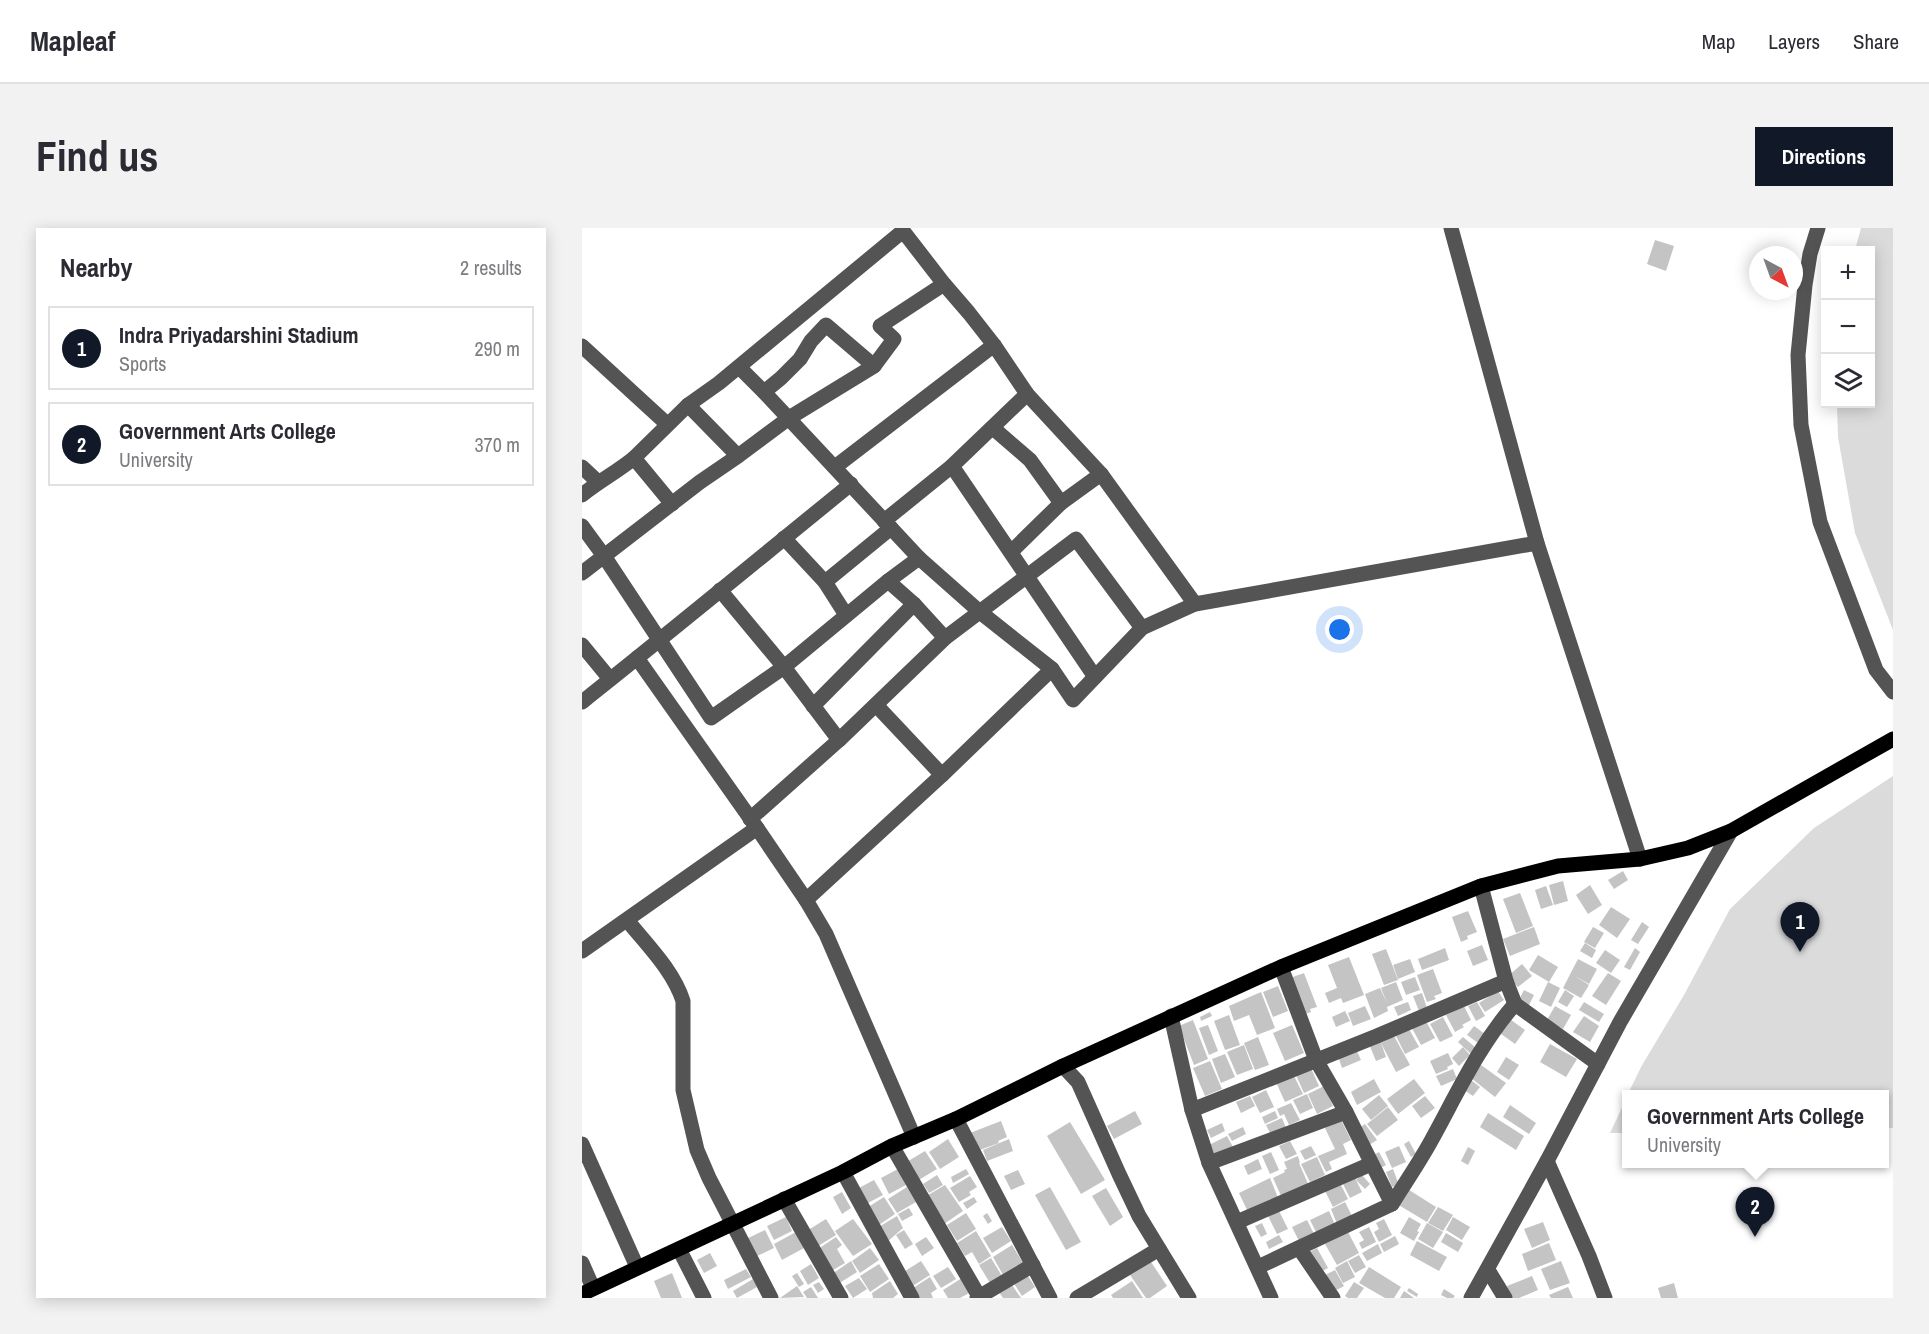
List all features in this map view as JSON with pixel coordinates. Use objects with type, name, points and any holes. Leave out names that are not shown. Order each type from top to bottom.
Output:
[{"type":"main road","points":[[587,1291],[843,1172],[892,1146],[956,1119],[1063,1066],[1281,967],[1481,886],[1558,866],[1640,859],[1688,848],[1731,831],[1893,739]]},
{"type":"street","points":[[1451,228],[1537,543],[1640,859]]},
{"type":"street","points":[[1818,228],[1810,254],[1805,285],[1798,355],[1801,425],[1820,522],[1876,670],[1893,692]]},
{"type":"street","points":[[582,495],[598,482],[617,472],[688,405],[739,367],[903,231],[994,345],[1027,394],[1101,474],[1195,604]]},
{"type":"street","points":[[582,573],[700,482],[789,418],[874,366],[894,339],[880,326],[944,284]]},
{"type":"street","points":[[764,392],[800,358],[811,341],[826,325],[874,366]]},
{"type":"street","points":[[835,467],[994,345]]},
{"type":"street","points":[[582,346],[668,424]]},
{"type":"street","points":[[739,367],[920,558],[980,612],[1052,669],[1074,700],[1142,628],[1195,604],[1537,543]]},
{"type":"street","points":[[825,582],[1027,394]]},
{"type":"street","points":[[688,405],[738,456]]},
{"type":"street","points":[[993,428],[1030,460],[1062,503]]},
{"type":"street","points":[[634,458],[672,504]]},
{"type":"street","points":[[952,466],[1095,677]]},
{"type":"street","points":[[582,467],[598,482]]},
{"type":"street","points":[[1011,552],[1062,503],[1101,474]]},
{"type":"street","points":[[582,702],[851,484]]},
{"type":"street","points":[[582,526],[711,718],[784,667],[888,581],[920,558]]},
{"type":"street","points":[[784,538],[825,582],[846,615]]},
{"type":"street","points":[[582,951],[754,824],[945,638],[1076,539],[1142,628]]},
{"type":"street","points":[[888,581],[914,604],[945,638]]},
{"type":"street","points":[[720,590],[784,667],[839,740]]},
{"type":"street","points":[[813,706],[914,604]]},
{"type":"street","points":[[582,645],[610,679]]},
{"type":"street","points":[[637,658],[754,824],[806,900],[826,934],[914,1137]]},
{"type":"street","points":[[806,900],[942,775],[1052,669]]},
{"type":"street","points":[[876,705],[942,775]]},
{"type":"street","points":[[1471,1298],[1598,1064],[1731,831]]},
{"type":"street","points":[[1481,886],[1506,981],[1515,1004],[1598,1064]]},
{"type":"street","points":[[627,920],[680,990],[683,1001],[683,1090],[697,1150],[771,1298]]},
{"type":"street","points":[[1281,967],[1316,1060],[1346,1112],[1392,1204]]},
{"type":"street","points":[[1192,1110],[1506,981]]},
{"type":"street","points":[[1258,1267],[1392,1204],[1431,1142],[1448,1107],[1496,1026],[1515,1004]]},
{"type":"street","points":[[1171,1016],[1192,1110],[1209,1163],[1271,1298]]},
{"type":"street","points":[[1063,1066],[1078,1082],[1139,1216],[1189,1298]]},
{"type":"street","points":[[1209,1163],[1346,1112]]},
{"type":"street","points":[[956,1119],[1050,1298]]},
{"type":"street","points":[[582,1146],[637,1267]]},
{"type":"street","points":[[892,1146],[979,1297],[1033,1265]]},
{"type":"street","points":[[1547,1161],[1605,1298]]},
{"type":"street","points":[[1237,1222],[1371,1164]]},
{"type":"street","points":[[843,1172],[912,1298]]},
{"type":"street","points":[[784,1200],[841,1298]]},
{"type":"street","points":[[1299,1248],[1333,1298]]},
{"type":"street","points":[[679,1249],[704,1298]]},
{"type":"street","points":[[1077,1298],[1159,1249]]},
{"type":"street","points":[[582,1263],[587,1291]]},
{"type":"street","points":[[1488,1270],[1505,1298]]},
{"type":"street","points":[[1100,1285],[1109,1298]]},
{"type":"shaded area","points":[[1861,228],[1893,228],[1893,630],[1855,533],[1838,437],[1837,408],[1875,408],[1875,246],[1856,246]]},
{"type":"shaded area","points":[[1893,776],[1893,1128],[1889,1128],[1889,1090],[1630,1090],[1730,909],[1814,828]]},
{"type":"shaded area","points":[[1622,1108],[1622,1133],[1610,1133]]},
{"type":"building","points":[[1655,240],[1674,246],[1666,271],[1647,264]]},
{"type":"building","points":[[1623,871],[1628,880],[1614,889],[1608,880]]},
{"type":"building","points":[[1563,881],[1568,901],[1554,905],[1549,885]]},
{"type":"building","points":[[1590,885],[1602,905],[1588,914],[1576,895]]},
{"type":"building","points":[[1546,886],[1553,905],[1541,909],[1535,890]]},
{"type":"building","points":[[1520,893],[1533,926],[1516,933],[1503,899]]},
{"type":"building","points":[[1611,907],[1630,919],[1617,938],[1599,925]]},
{"type":"building","points":[[1468,911],[1477,932],[1467,936],[1468,939],[1461,942],[1452,917]]},
{"type":"building","points":[[1642,922],[1649,927],[1638,944],[1631,940]]},
{"type":"building","points":[[1534,927],[1540,944],[1510,956],[1503,939]]},
{"type":"building","points":[[1593,927],[1604,933],[1595,948],[1584,942]]},
{"type":"building","points":[[1585,943],[1596,950],[1592,958],[1580,951]]},
{"type":"building","points":[[1482,945],[1488,960],[1473,966],[1467,951]]},
{"type":"building","points":[[1445,948],[1449,960],[1422,970],[1418,959]]},
{"type":"building","points":[[1635,948],[1640,952],[1630,970],[1624,967]]},
{"type":"building","points":[[1386,949],[1398,980],[1384,985],[1372,954]]},
{"type":"building","points":[[1605,950],[1620,960],[1611,973],[1596,963]]},
{"type":"building","points":[[1538,955],[1558,967],[1549,982],[1529,970]]},
{"type":"building","points":[[1349,957],[1364,995],[1343,1003],[1341,998],[1329,1003],[1325,993],[1337,988],[1328,965]]},
{"type":"building","points":[[1410,959],[1415,972],[1398,979],[1393,965]]},
{"type":"building","points":[[1578,959],[1597,969],[1589,984],[1575,976],[1589,985],[1581,998],[1563,988]]},
{"type":"building","points":[[1522,964],[1532,976],[1518,987],[1508,976]]},
{"type":"building","points":[[1433,969],[1442,993],[1434,996],[1436,999],[1427,1002],[1417,975]]},
{"type":"building","points":[[1304,973],[1317,1007],[1303,1015],[1290,978]]},
{"type":"building","points":[[1608,973],[1621,981],[1606,1005],[1592,996]]},
{"type":"building","points":[[1415,977],[1420,990],[1406,995],[1401,982]]},
{"type":"building","points":[[1396,982],[1403,1000],[1387,1007],[1388,1011],[1374,1018],[1365,994],[1380,988],[1387,1003],[1381,988]]},
{"type":"building","points":[[1548,982],[1560,988],[1551,1007],[1539,1001]]},
{"type":"building","points":[[1278,986],[1288,1011],[1273,1017],[1263,992]]},
{"type":"building","points":[[1524,990],[1534,995],[1528,1007],[1518,1002]]},
{"type":"building","points":[[1565,990],[1574,996],[1567,1007],[1558,1002]]},
{"type":"building","points":[[1498,991],[1504,1000],[1485,1012],[1479,1003]]},
{"type":"building","points":[[1261,992],[1275,1028],[1257,1035],[1249,1015],[1234,1021],[1229,1006]]},
{"type":"building","points":[[1422,993],[1427,1008],[1419,1011],[1413,996]]},
{"type":"building","points":[[1408,1002],[1411,1010],[1398,1016],[1394,1007]]},
{"type":"building","points":[[1477,1002],[1485,1016],[1476,1021],[1468,1006]]},
{"type":"building","points":[[1584,1002],[1604,1014],[1599,1022],[1579,1010]]},
{"type":"building","points":[[1365,1006],[1371,1019],[1353,1026],[1348,1013]]},
{"type":"building","points":[[1464,1006],[1471,1020],[1455,1032],[1446,1015]]},
{"type":"building","points":[[1555,1006],[1571,1015],[1563,1029],[1547,1020]]},
{"type":"building","points":[[1345,1011],[1350,1021],[1336,1027],[1332,1017]]},
{"type":"building","points":[[1210,1012],[1212,1016],[1201,1021],[1200,1017]]},
{"type":"building","points":[[1229,1015],[1240,1045],[1225,1050],[1214,1021]]},
{"type":"building","points":[[1584,1016],[1599,1026],[1590,1042],[1573,1032]]},
{"type":"building","points":[[1443,1017],[1453,1036],[1440,1042],[1430,1024]]},
{"type":"building","points":[[1507,1017],[1525,1030],[1515,1044],[1497,1031]]},
{"type":"building","points":[[1193,1020],[1208,1059],[1194,1065],[1179,1026]]},
{"type":"building","points":[[1426,1021],[1435,1038],[1421,1045],[1412,1028]]},
{"type":"building","points":[[1208,1025],[1218,1051],[1209,1055],[1199,1028]]},
{"type":"building","points":[[1292,1025],[1304,1053],[1285,1061],[1273,1033]]},
{"type":"building","points":[[1474,1026],[1485,1034],[1478,1043],[1467,1035]]},
{"type":"building","points":[[1409,1029],[1419,1047],[1405,1054],[1396,1036]]},
{"type":"building","points":[[1394,1036],[1410,1065],[1396,1072],[1381,1043]]},
{"type":"building","points":[[1258,1037],[1269,1065],[1255,1070],[1244,1043]]},
{"type":"building","points":[[1463,1037],[1476,1048],[1471,1054],[1458,1042]]},
{"type":"building","points":[[1380,1040],[1386,1057],[1376,1061],[1369,1044]]},
{"type":"building","points":[[1550,1044],[1577,1059],[1566,1077],[1540,1062]]},
{"type":"building","points":[[1244,1045],[1253,1069],[1237,1075],[1227,1052]]},
{"type":"building","points":[[1463,1047],[1470,1055],[1459,1066],[1452,1058]]},
{"type":"building","points":[[1356,1049],[1361,1060],[1342,1068],[1338,1056]]},
{"type":"building","points":[[1448,1053],[1453,1064],[1436,1074],[1430,1061]]},
{"type":"building","points":[[1225,1054],[1235,1077],[1221,1083],[1212,1059]]},
{"type":"building","points":[[1506,1057],[1519,1065],[1509,1080],[1497,1072]]},
{"type":"building","points":[[1210,1061],[1222,1089],[1205,1096],[1193,1068]]},
{"type":"building","points":[[1481,1065],[1506,1083],[1495,1097],[1471,1078]]},
{"type":"building","points":[[1310,1066],[1319,1086],[1304,1093],[1295,1073]]},
{"type":"building","points":[[1453,1069],[1457,1079],[1441,1086],[1436,1076]]},
{"type":"building","points":[[1292,1072],[1303,1094],[1285,1102],[1275,1080]]},
{"type":"building","points":[[1374,1079],[1381,1092],[1357,1105],[1351,1092]]},
{"type":"building","points":[[1414,1079],[1425,1093],[1398,1114],[1387,1099]]},
{"type":"building","points":[[1471,1080],[1480,1087],[1473,1096],[1464,1090]]},
{"type":"building","points":[[1324,1086],[1333,1106],[1317,1114],[1308,1094]]},
{"type":"building","points":[[1266,1090],[1274,1107],[1260,1113],[1252,1097]]},
{"type":"building","points":[[1307,1094],[1313,1108],[1300,1114],[1293,1100]]},
{"type":"building","points":[[1379,1095],[1388,1106],[1371,1120],[1362,1109]]},
{"type":"building","points":[[1250,1096],[1255,1106],[1241,1113],[1236,1102]]},
{"type":"building","points":[[1425,1096],[1435,1108],[1421,1118],[1412,1106]]},
{"type":"building","points":[[1291,1103],[1300,1120],[1289,1125],[1284,1114],[1280,1116],[1277,1109]]},
{"type":"building","points":[[1510,1105],[1536,1123],[1529,1134],[1503,1117]]},
{"type":"building","points":[[1388,1107],[1398,1120],[1377,1136],[1367,1124]]},
{"type":"building","points":[[1135,1111],[1142,1124],[1114,1139],[1107,1126]]},
{"type":"building","points":[[1275,1111],[1278,1118],[1265,1124],[1262,1117]]},
{"type":"building","points":[[1488,1113],[1524,1136],[1516,1150],[1480,1127]]},
{"type":"building","points":[[1282,1118],[1286,1128],[1271,1135],[1266,1125]]},
{"type":"building","points":[[1341,1120],[1351,1140],[1343,1144],[1347,1154],[1329,1162],[1332,1169],[1326,1172],[1318,1156],[1335,1149],[1325,1128]]},
{"type":"building","points":[[1001,1121],[1007,1137],[998,1141],[999,1143],[977,1151],[970,1133]]},
{"type":"building","points":[[1070,1122],[1105,1180],[1081,1194],[1047,1136]]},
{"type":"building","points":[[1222,1123],[1225,1131],[1211,1138],[1207,1130]]},
{"type":"building","points":[[1365,1124],[1377,1140],[1369,1145],[1358,1129]]},
{"type":"building","points":[[1243,1127],[1246,1134],[1232,1141],[1228,1134]]},
{"type":"building","points":[[1227,1136],[1233,1147],[1214,1157],[1207,1146]]},
{"type":"building","points":[[948,1139],[959,1157],[940,1169],[929,1152]]},
{"type":"building","points":[[1009,1139],[1013,1151],[987,1161],[983,1150]]},
{"type":"building","points":[[1290,1141],[1297,1154],[1286,1159],[1279,1146]]},
{"type":"building","points":[[1409,1141],[1416,1154],[1411,1157],[1404,1144]]},
{"type":"building","points":[[1311,1146],[1316,1155],[1305,1160],[1300,1151]]},
{"type":"building","points":[[1399,1146],[1406,1162],[1392,1168],[1385,1152]]},
{"type":"building","points":[[1468,1147],[1475,1151],[1468,1165],[1461,1161]]},
{"type":"building","points":[[925,1151],[937,1169],[917,1181],[905,1163]]},
{"type":"building","points":[[1271,1152],[1279,1170],[1270,1174],[1262,1156]]},
{"type":"building","points":[[1379,1152],[1386,1165],[1379,1169],[1372,1156]]},
{"type":"building","points":[[1298,1156],[1309,1186],[1282,1198],[1273,1178],[1285,1172],[1284,1170],[1287,1169],[1284,1162]]},
{"type":"building","points":[[1317,1157],[1325,1175],[1310,1182],[1301,1164]]},
{"type":"building","points":[[1258,1159],[1262,1169],[1248,1175],[1244,1166]]},
{"type":"building","points":[[898,1169],[906,1185],[889,1194],[881,1178]]},
{"type":"building","points":[[966,1169],[969,1174],[953,1183],[951,1177]]},
{"type":"building","points":[[1393,1169],[1399,1185],[1392,1187],[1386,1172]]},
{"type":"building","points":[[1018,1170],[1025,1184],[1011,1190],[1004,1176]]},
{"type":"building","points":[[937,1175],[943,1185],[929,1193],[923,1184]]},
{"type":"building","points":[[1362,1175],[1370,1184],[1365,1189],[1356,1180]]},
{"type":"building","points":[[970,1176],[977,1187],[969,1192],[971,1195],[959,1202],[950,1188]]},
{"type":"building","points":[[1270,1178],[1279,1200],[1248,1212],[1239,1193]]},
{"type":"building","points":[[1355,1178],[1362,1192],[1350,1198],[1343,1184]]},
{"type":"building","points":[[874,1180],[883,1195],[866,1204],[857,1189]]},
{"type":"building","points":[[1340,1183],[1348,1199],[1333,1207],[1325,1191]]},
{"type":"building","points":[[945,1185],[963,1211],[944,1224],[928,1195]]},
{"type":"building","points":[[907,1187],[916,1202],[897,1213],[888,1199]]},
{"type":"building","points":[[1050,1187],[1081,1242],[1066,1250],[1035,1195]]},
{"type":"building","points":[[1106,1188],[1123,1217],[1110,1226],[1092,1196]]},
{"type":"building","points":[[1406,1188],[1436,1207],[1427,1222],[1397,1204]]},
{"type":"building","points":[[842,1192],[851,1208],[842,1214],[833,1197]]},
{"type":"building","points":[[884,1197],[895,1214],[876,1227],[865,1209]]},
{"type":"building","points":[[974,1197],[977,1202],[967,1209],[963,1203]]},
{"type":"building","points":[[1345,1202],[1352,1216],[1337,1224],[1331,1209]]},
{"type":"building","points":[[1438,1207],[1453,1215],[1443,1231],[1428,1223]]},
{"type":"building","points":[[909,1208],[913,1215],[902,1221],[898,1214]]},
{"type":"building","points":[[1279,1211],[1288,1229],[1277,1234],[1268,1216]]},
{"type":"building","points":[[1329,1211],[1335,1225],[1317,1234],[1310,1220]]},
{"type":"building","points":[[966,1213],[976,1229],[957,1241],[947,1225]]},
{"type":"building","points":[[987,1213],[992,1221],[988,1224],[983,1216]]},
{"type":"building","points":[[897,1216],[903,1228],[886,1243],[877,1228]]},
{"type":"building","points":[[786,1217],[792,1231],[774,1240],[767,1226]]},
{"type":"building","points":[[1409,1217],[1421,1224],[1414,1241],[1400,1233]]},
{"type":"building","points":[[1453,1217],[1470,1227],[1462,1240],[1446,1230]]},
{"type":"building","points":[[826,1219],[836,1235],[815,1248],[805,1232]]},
{"type":"building","points":[[853,1219],[872,1244],[853,1256],[835,1231]]},
{"type":"building","points":[[1384,1219],[1392,1235],[1379,1242],[1374,1232],[1379,1229],[1376,1223]]},
{"type":"building","points":[[1307,1220],[1315,1236],[1300,1243],[1292,1227]]},
{"type":"building","points":[[1543,1222],[1550,1240],[1532,1248],[1524,1229]]},
{"type":"building","points":[[1262,1223],[1267,1234],[1261,1237],[1255,1226]]},
{"type":"building","points":[[1427,1223],[1443,1232],[1433,1248],[1418,1239]]},
{"type":"building","points":[[1002,1227],[1011,1241],[992,1253],[983,1238]]},
{"type":"building","points":[[1369,1227],[1376,1242],[1362,1249],[1359,1243],[1364,1240],[1359,1232]]},
{"type":"building","points":[[765,1230],[774,1248],[755,1257],[746,1239]]},
{"type":"building","points":[[904,1230],[913,1244],[905,1249],[896,1235]]},
{"type":"building","points":[[976,1231],[991,1256],[979,1264],[972,1252],[965,1256],[957,1243]]},
{"type":"building","points":[[796,1232],[804,1248],[782,1260],[774,1244]]},
{"type":"building","points":[[1348,1232],[1359,1253],[1337,1265],[1325,1244]]},
{"type":"building","points":[[1446,1233],[1463,1243],[1458,1252],[1441,1242]]},
{"type":"building","points":[[1279,1235],[1283,1242],[1269,1249],[1266,1242]]},
{"type":"building","points":[[1395,1236],[1399,1244],[1384,1252],[1380,1244]]},
{"type":"building","points":[[836,1237],[842,1245],[837,1249],[845,1263],[833,1270],[818,1249]]},
{"type":"building","points":[[926,1237],[934,1248],[922,1256],[915,1244]]},
{"type":"building","points":[[1417,1241],[1447,1257],[1439,1271],[1410,1255]]},
{"type":"building","points":[[1549,1243],[1556,1260],[1528,1271],[1522,1254]]},
{"type":"building","points":[[1378,1244],[1382,1253],[1367,1261],[1362,1253]]},
{"type":"building","points":[[1012,1245],[1023,1263],[1003,1275],[993,1257]]},
{"type":"building","points":[[870,1248],[879,1260],[860,1273],[852,1261]]},
{"type":"building","points":[[1317,1248],[1328,1268],[1317,1274],[1306,1254]]},
{"type":"building","points":[[710,1253],[717,1266],[704,1273],[697,1260]]},
{"type":"building","points":[[1359,1255],[1366,1267],[1355,1273],[1348,1261]]},
{"type":"building","points":[[991,1258],[1002,1276],[990,1283],[979,1265]]},
{"type":"building","points":[[851,1261],[857,1272],[838,1284],[832,1274]]},
{"type":"building","points":[[921,1261],[930,1275],[911,1287],[902,1273]]},
{"type":"building","points":[[1347,1261],[1355,1277],[1343,1283],[1335,1268]]},
{"type":"building","points":[[1561,1261],[1570,1283],[1550,1290],[1541,1269]]},
{"type":"building","points":[[1151,1262],[1167,1286],[1150,1298],[1146,1298],[1130,1275]]},
{"type":"building","points":[[811,1264],[819,1278],[808,1285],[800,1271]]},
{"type":"building","points":[[879,1264],[889,1279],[870,1292],[860,1276]]},
{"type":"building","points":[[948,1267],[956,1279],[941,1288],[933,1276]]},
{"type":"building","points":[[1369,1267],[1401,1287],[1394,1298],[1385,1298],[1359,1283]]},
{"type":"building","points":[[746,1269],[751,1277],[728,1289],[724,1280]]},
{"type":"building","points":[[1335,1270],[1344,1286],[1331,1293],[1323,1276]]},
{"type":"building","points":[[672,1273],[682,1298],[661,1298],[654,1281]]},
{"type":"building","points":[[797,1273],[804,1284],[799,1287],[792,1276]]},
{"type":"building","points":[[1026,1273],[1035,1287],[1022,1296],[1013,1282]]},
{"type":"building","points":[[1532,1276],[1538,1290],[1519,1298],[1512,1298],[1507,1286]]},
{"type":"building","points":[[930,1277],[937,1289],[931,1293],[933,1298],[919,1298],[913,1288]]},
{"type":"building","points":[[859,1278],[867,1289],[853,1298],[845,1286]]},
{"type":"building","points":[[962,1278],[971,1292],[960,1298],[948,1298],[943,1290]]},
{"type":"building","points":[[753,1279],[757,1287],[737,1298],[733,1291]]},
{"type":"building","points":[[890,1281],[898,1294],[893,1298],[873,1298],[872,1293]]},
{"type":"building","points":[[1132,1281],[1143,1298],[1113,1298],[1111,1295]]},
{"type":"building","points":[[819,1282],[824,1289],[818,1293],[813,1285]]},
{"type":"building","points":[[1010,1282],[1021,1298],[1003,1298],[998,1291]]},
{"type":"building","points":[[1354,1282],[1364,1288],[1357,1298],[1348,1298],[1345,1296]]},
{"type":"building","points":[[1674,1283],[1678,1298],[1661,1298],[1658,1288]]},
{"type":"building","points":[[797,1286],[804,1297],[780,1298]]},
{"type":"building","points":[[811,1287],[818,1298],[807,1298],[803,1292]]},
{"type":"building","points":[[1568,1287],[1573,1298],[1551,1298],[1549,1295]]},
{"type":"building","points":[[1409,1288],[1418,1294],[1417,1297],[1407,1291]]},
{"type":"building","points":[[1444,1289],[1455,1296],[1447,1298],[1441,1295]]},
{"type":"building","points":[[1404,1291],[1414,1298],[1400,1298]]},
{"type":"place","name":"Indra Priyadarshini Stadium","points":[[1800,952]]},
{"type":"place","name":"Government Arts College","points":[[1755,1237]]}]
